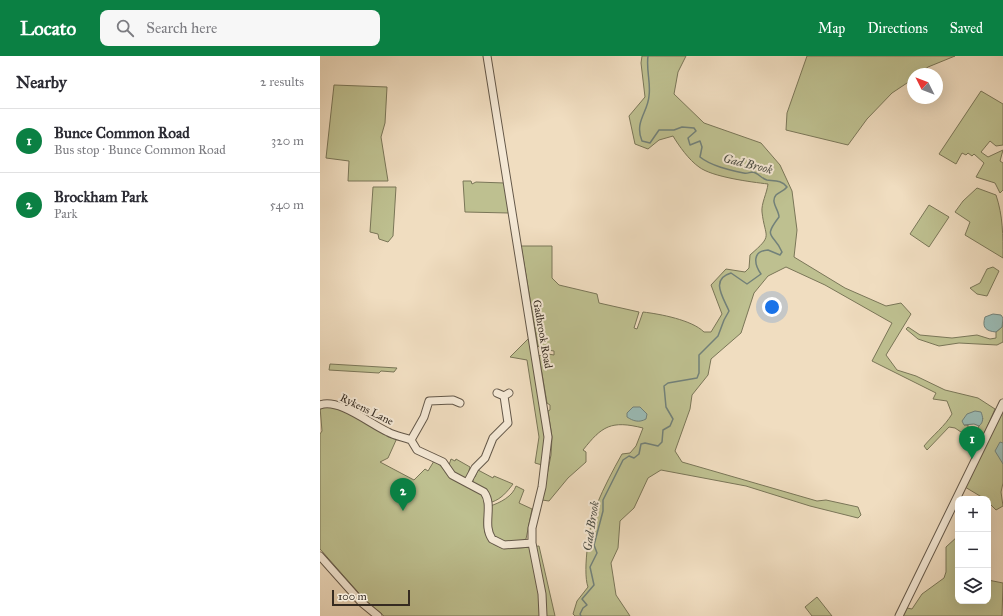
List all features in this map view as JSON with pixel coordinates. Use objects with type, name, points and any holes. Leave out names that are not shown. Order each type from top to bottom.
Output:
[{"type":"street","name":"Gadbrook Road","points":[[487,56],[548,437],[542,487],[532,528],[532,543],[542,594],[543,616]]},
{"type":"street","points":[[468,483],[475,468],[485,458],[493,438],[508,423],[503,394]]},
{"type":"street","points":[[411,440],[424,417],[429,401],[453,400],[460,403]]},
{"type":"street","name":"Rykens Lane","points":[[320,405],[324,403],[340,406],[388,432],[411,440],[417,450],[443,462],[452,475],[480,489],[487,497],[486,527],[492,539],[504,545],[532,543]]},
{"type":"street","points":[[899,616],[1003,403]]},
{"type":"street","points":[[320,556],[357,597],[378,616]]},
{"type":"green space","points":[[642,56],[686,56],[678,72],[674,94],[704,123],[761,143],[780,165],[792,191],[797,230],[794,257],[845,288],[886,306],[901,303],[911,314],[886,355],[897,370],[916,376],[945,390],[978,398],[995,409],[981,441],[975,439],[976,432],[983,418],[964,425],[968,425],[968,432],[964,434],[955,428],[949,427],[927,450],[924,446],[946,423],[952,414],[947,401],[933,399],[936,393],[872,361],[892,323],[825,285],[786,267],[768,276],[754,293],[741,333],[711,359],[708,375],[692,395],[690,409],[675,451],[682,462],[817,501],[826,500],[858,507],[861,515],[858,518],[810,506],[746,486],[661,470],[648,478],[634,508],[620,521],[618,548],[611,563],[616,595],[630,616],[575,616],[573,614],[577,601],[588,587],[586,579],[586,558],[594,512],[622,454],[630,453],[636,446],[643,428],[615,425],[602,430],[583,450],[586,452],[586,462],[568,478],[549,501],[542,500],[551,455],[552,437],[548,411],[550,410],[550,405],[547,403],[539,356],[540,355],[546,360],[548,354],[554,355],[554,351],[541,349],[538,346],[521,246],[552,246],[552,278],[559,285],[597,294],[599,303],[639,312],[634,328],[637,329],[643,312],[675,318],[692,324],[704,332],[711,332],[722,314],[711,285],[726,269],[745,272],[749,268],[750,255],[762,243],[766,236],[762,209],[768,184],[732,178],[705,171],[688,157],[673,136],[659,140],[648,149],[635,144],[629,116],[645,97],[641,63]]},
{"type":"green space","points":[[807,56],[955,56],[927,68],[907,68],[907,83],[892,93],[867,119],[848,145],[786,130],[787,113]]},
{"type":"green space","points":[[334,85],[387,87],[385,123],[381,137],[388,181],[348,181],[349,161],[326,158]]},
{"type":"green space","points":[[981,91],[1003,104],[1003,145],[996,146],[990,141],[981,152],[988,157],[1003,150],[1000,161],[1003,163],[1003,190],[1000,193],[995,183],[976,177],[984,163],[974,154],[972,156],[968,153],[966,155],[962,153],[956,164],[939,154]]},
{"type":"green space","points":[[463,181],[471,181],[472,184],[476,182],[505,183],[509,213],[465,212]]},
{"type":"green space","points":[[373,187],[396,187],[393,236],[388,242],[379,239],[378,234],[370,232]]},
{"type":"green space","points":[[977,188],[996,195],[1003,233],[1003,258],[965,235],[970,222],[955,212],[963,201]]},
{"type":"green space","points":[[929,205],[949,217],[929,247],[910,234]]},
{"type":"green space","points":[[993,267],[999,271],[987,296],[977,294],[970,288],[980,283],[987,269]]},
{"type":"green space","points":[[1003,323],[1003,342],[997,345],[959,343],[939,346],[918,339],[906,329],[908,327],[920,335],[952,338],[977,335],[990,339],[996,338],[996,332],[1002,327]]},
{"type":"green space","points":[[530,337],[546,436],[542,465],[535,463],[539,437],[527,360],[510,357]]},
{"type":"green space","points":[[330,364],[397,368],[394,372],[381,371],[379,373],[329,370]]},
{"type":"green space","points":[[338,406],[397,438],[388,458],[380,462],[414,480],[425,469],[428,471],[434,461],[456,481],[480,492],[486,501],[484,523],[485,534],[490,541],[503,548],[539,546],[555,616],[384,616],[365,600],[320,549],[320,434],[322,431],[320,407]]},
{"type":"green space","points":[[1003,410],[1003,483],[1001,492],[1003,506],[996,510],[991,505],[991,496],[980,496],[965,487]]},
{"type":"green space","points":[[451,459],[455,461],[456,459],[470,467],[468,474],[470,475],[465,479],[456,476],[449,465]]},
{"type":"green space","points":[[478,470],[493,478],[494,476],[513,484],[504,495],[492,502],[473,482],[473,477],[475,477]]},
{"type":"green space","points":[[516,486],[524,490],[519,503],[532,509],[526,539],[517,542],[502,541],[497,539],[491,532],[489,523],[490,506],[506,499]]},
{"type":"green space","points":[[955,539],[955,604],[991,604],[991,581],[1003,583],[1002,616],[903,616],[907,608],[912,609],[922,594],[944,578],[946,572],[946,547]]},
{"type":"green space","points":[[817,597],[832,616],[812,616],[805,607]]},
{"type":"water","points":[[993,314],[1001,315],[1003,318],[1002,327],[996,332],[989,331],[984,326],[985,317]]},
{"type":"water","points":[[633,407],[640,407],[647,414],[646,419],[636,421],[627,417],[627,413]]},
{"type":"water","points":[[975,411],[981,412],[983,419],[982,423],[979,426],[974,424],[964,425],[962,421],[967,414]]},
{"type":"water","points":[[1000,442],[1003,443],[1003,464],[995,451]]},
{"type":"waterway","name":"Gad Brook","points":[[581,616],[580,614],[583,608],[587,605],[582,599],[594,585],[590,567],[597,553],[594,545],[603,511],[603,500],[623,460],[629,456],[634,458],[639,454],[641,444],[645,443],[658,446],[662,442],[663,430],[670,426],[673,419],[666,407],[664,386],[668,383],[697,378],[699,373],[699,355],[718,336],[729,311],[721,294],[721,280],[731,273],[747,284],[761,274],[756,262],[757,255],[759,253],[768,250],[780,255],[782,252],[770,233],[779,217],[774,203],[774,198],[787,187],[783,183],[767,180],[753,172],[745,173],[715,165],[704,160],[700,157],[702,147],[700,141],[690,145],[688,138],[696,131],[694,128],[682,127],[674,130],[659,130],[650,143],[642,141],[640,134],[640,123],[648,102],[649,91],[648,56]]},
{"type":"place","name":"Bunce Common Road","points":[[972,459]]},
{"type":"place","name":"Brockham Park","points":[[403,511]]}]
